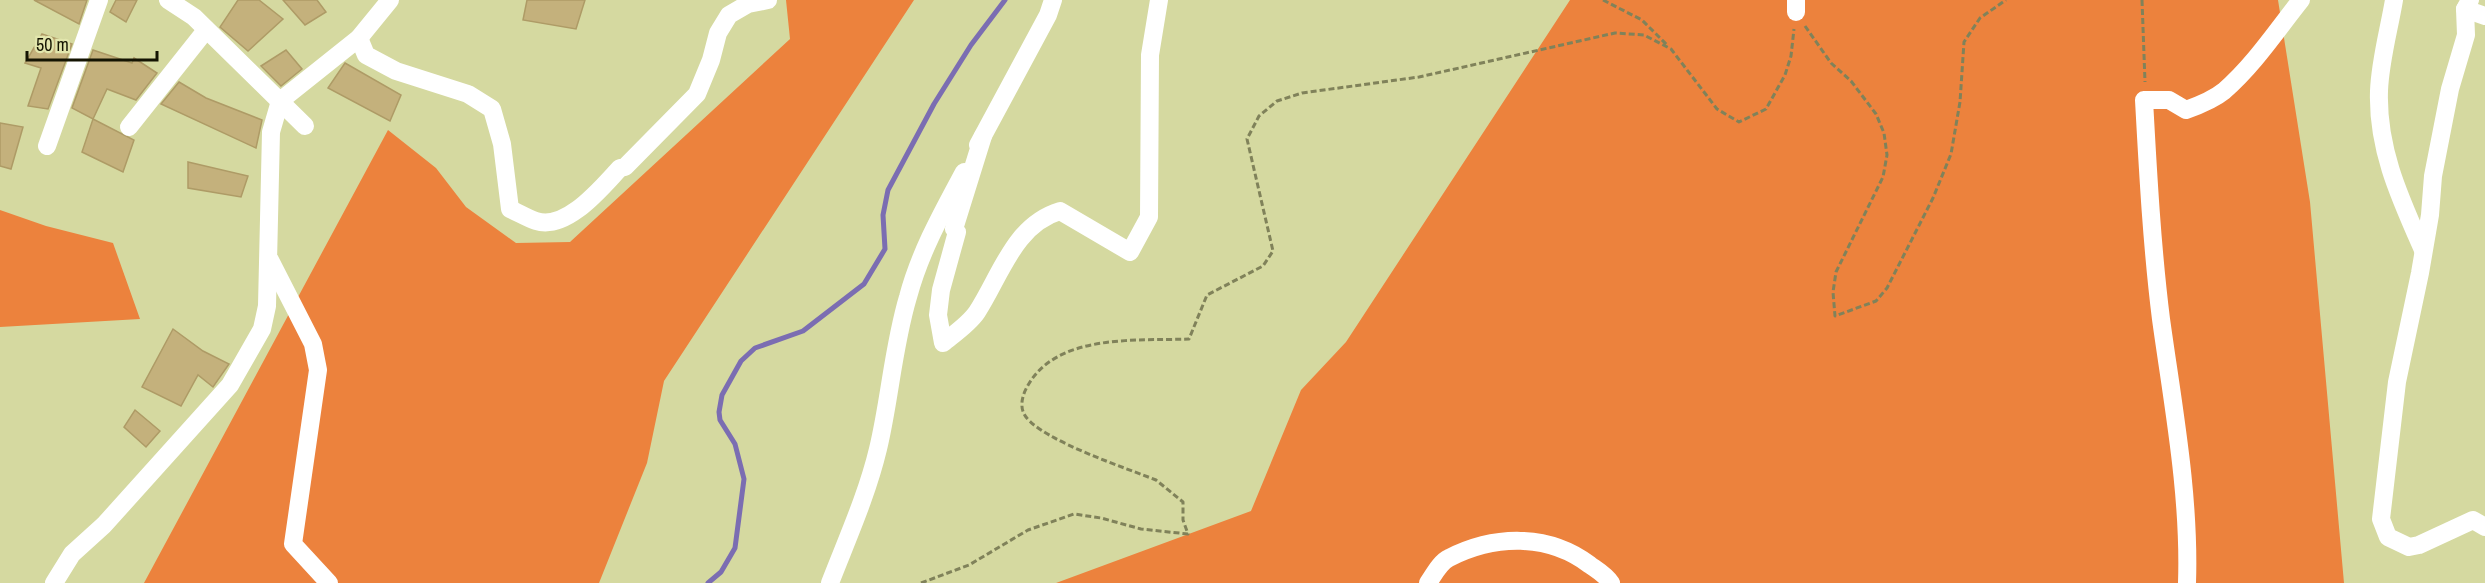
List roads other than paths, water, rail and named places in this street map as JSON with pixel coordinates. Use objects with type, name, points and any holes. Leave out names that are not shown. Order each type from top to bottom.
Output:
[{"type":"street","points":[[47,146],[99,0]]},
{"type":"street","points":[[168,0],[180,6],[305,126]]},
{"type":"street","points":[[54,583],[72,554],[104,525],[231,385],[262,329],[267,306],[270,260],[271,132],[279,101],[359,38],[390,0]]},
{"type":"street","points":[[359,38],[366,55],[396,71],[468,94],[492,108],[502,144],[510,209],[538,222],[562,220],[588,202],[697,94],[711,60],[718,33],[729,15],[748,4],[768,0]]},
{"type":"street","points":[[830,583],[868,486],[878,449],[894,357],[908,297],[928,237],[1048,15],[1053,0]]},
{"type":"street","points":[[983,136],[954,229],[957,232],[941,290],[939,315],[944,343],[975,314],[1022,234],[1047,216],[1060,211],[1130,252],[1149,217],[1150,55],[1159,0]]},
{"type":"street","points":[[2187,583],[2188,549],[2175,406],[2161,317],[2144,100],[2169,100],[2187,110],[2207,102],[2224,91],[2301,0]]},
{"type":"street","points":[[2394,0],[2379,90],[2382,138],[2391,176],[2423,250]]},
{"type":"street","points":[[2485,16],[2467,5],[2466,35],[2450,89],[2433,176],[2430,215],[2420,273],[2397,382],[2381,519],[2388,537],[2409,547],[2419,545],[2473,520],[2485,527]]},
{"type":"street","points":[[129,127],[206,30]]},
{"type":"street","points":[[270,260],[313,344],[318,370],[293,544],[329,583]]},
{"type":"street","points":[[1428,583],[1446,559],[1494,542],[1533,540],[1555,545],[1584,560],[1611,583]]},
{"type":"waterway","points":[[708,583],[721,572],[735,548],[744,479],[735,444],[720,420],[722,395],[741,361],[755,348],[803,331],[864,284],[885,249],[883,215],[888,190],[934,104],[971,45],[1005,0]]}]
